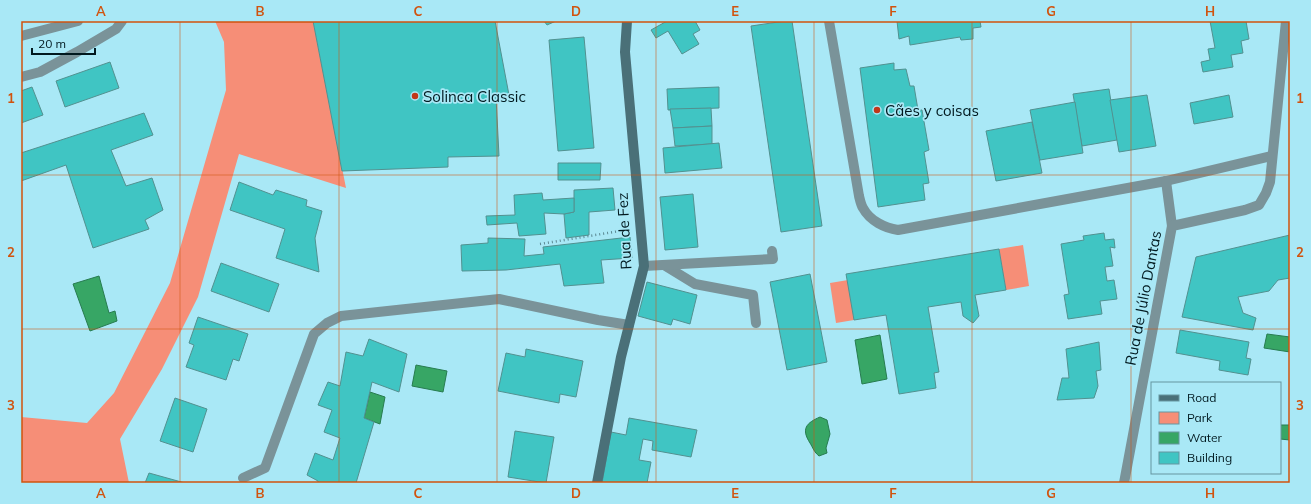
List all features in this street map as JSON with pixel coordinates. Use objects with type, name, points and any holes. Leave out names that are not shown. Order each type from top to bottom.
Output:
[{"type":"street","points":[[21,36],[78,21]]},
{"type":"street","points":[[21,77],[40,72],[77,52],[116,29],[122,21]]},
{"type":"street","name":"Rua de Fez","points":[[597,483],[629,325],[644,266],[625,52],[627,21]]},
{"type":"street","points":[[829,21],[859,196],[863,209],[875,221],[887,228],[898,230],[1166,181],[1271,156]]},
{"type":"street","name":"Rua de Júlio Dantas","points":[[1124,483],[1172,226],[1245,210],[1259,205],[1266,193],[1270,182],[1271,156],[1286,21]]},
{"type":"street","points":[[1166,181],[1172,226]]},
{"type":"street","points":[[644,266],[773,259],[772,251]]},
{"type":"street","points":[[664,265],[695,284],[753,294],[756,323]]},
{"type":"street","points":[[243,478],[265,468],[314,334],[327,323],[341,316],[499,299],[629,325]]},
{"type":"path","points":[[540,244],[641,228]]},
{"type":"green space","points":[[215,21],[313,21],[346,188],[239,154],[198,297],[162,369],[120,439],[129,483],[21,483],[21,417],[87,423],[114,393],[170,283],[226,90],[224,42]]},
{"type":"green space","points":[[1023,245],[1029,286],[1006,290],[999,249]]},
{"type":"green space","points":[[848,280],[854,320],[836,323],[830,283]]},
{"type":"water","points":[[99,276],[109,313],[115,311],[117,321],[90,331],[73,284]]},
{"type":"water","points":[[1267,334],[1290,337],[1290,352],[1264,348]]},
{"type":"water","points":[[880,335],[887,379],[862,384],[855,340]]},
{"type":"water","points":[[416,365],[447,371],[443,392],[412,386]]},
{"type":"water","points":[[370,392],[385,397],[380,424],[364,418]]},
{"type":"water","points":[[820,417],[827,420],[830,434],[826,448],[827,453],[819,456],[807,438],[806,427],[808,424]]},
{"type":"water","points":[[1281,425],[1290,425],[1290,440],[1281,439]]},
{"type":"building","name":"Solinca Classic","points":[[313,21],[495,21],[509,95],[496,97],[499,156],[448,157],[448,167],[342,171]]},
{"type":"building","points":[[544,21],[556,21],[547,25]]},
{"type":"building","points":[[667,21],[695,21],[700,30],[693,34],[699,44],[682,54],[668,31],[656,38],[651,30]]},
{"type":"building","points":[[792,21],[822,226],[781,232],[751,26]]},
{"type":"building","points":[[897,21],[980,21],[981,27],[973,28],[973,39],[961,40],[960,37],[910,45],[909,36],[899,39]]},
{"type":"building","points":[[1210,21],[1246,21],[1249,39],[1241,41],[1243,53],[1231,55],[1233,67],[1203,72],[1201,62],[1210,60],[1208,49],[1215,48]]},
{"type":"building","points":[[584,37],[594,148],[558,151],[549,40]]},
{"type":"building","points":[[110,62],[119,88],[65,107],[56,81]]},
{"type":"building","points":[[894,63],[894,70],[906,69],[910,86],[914,86],[918,110],[922,110],[929,150],[924,152],[929,183],[923,184],[925,200],[878,207],[860,68]]},
{"type":"building","points":[[32,87],[43,115],[21,123],[21,91]]},
{"type":"building","points":[[719,87],[719,108],[668,110],[667,89]]},
{"type":"building","points":[[1109,89],[1117,140],[1082,146],[1073,94]]},
{"type":"building","points":[[1147,95],[1156,146],[1119,152],[1110,100]]},
{"type":"building","points":[[1229,95],[1233,117],[1194,124],[1190,103]]},
{"type":"building","points":[[1075,102],[1083,153],[1040,160],[1030,110]]},
{"type":"building","points":[[711,108],[712,126],[673,128],[670,109]]},
{"type":"building","points":[[144,113],[153,135],[111,150],[126,186],[152,178],[163,210],[145,220],[149,229],[93,248],[66,165],[21,181],[21,153]]},
{"type":"building","points":[[1032,122],[1042,173],[996,181],[986,131]]},
{"type":"building","points":[[712,126],[712,144],[675,146],[673,128]]},
{"type":"building","points":[[719,143],[722,168],[665,173],[663,148]]},
{"type":"building","points":[[558,163],[601,163],[600,180],[558,180]]},
{"type":"building","points":[[239,182],[273,195],[276,190],[307,200],[306,206],[322,211],[315,238],[319,272],[276,258],[285,229],[230,210]]},
{"type":"building","points":[[613,188],[615,210],[589,212],[589,235],[566,238],[564,214],[574,212],[574,190]]},
{"type":"building","points":[[542,193],[543,200],[574,198],[574,212],[564,214],[544,213],[546,234],[519,236],[517,223],[487,225],[486,216],[515,215],[514,195]]},
{"type":"building","points":[[693,194],[698,247],[665,250],[660,197]]},
{"type":"building","points":[[1104,233],[1105,240],[1114,239],[1115,248],[1110,247],[1113,266],[1105,267],[1107,281],[1114,280],[1117,299],[1100,301],[1102,314],[1068,319],[1064,295],[1069,294],[1061,244],[1084,240],[1083,236]]},
{"type":"building","points":[[1290,235],[1290,278],[1278,280],[1269,291],[1238,297],[1243,313],[1256,318],[1253,330],[1182,317],[1196,257]]},
{"type":"building","points":[[630,237],[632,258],[601,260],[604,283],[564,286],[560,264],[506,270],[462,271],[461,245],[488,243],[488,238],[525,239],[524,256],[544,254],[543,247]]},
{"type":"building","points":[[999,249],[1006,290],[975,295],[979,316],[973,323],[963,316],[961,302],[928,307],[939,372],[934,373],[936,388],[899,394],[886,315],[854,320],[846,274]]},
{"type":"building","points":[[221,263],[279,284],[269,312],[211,291]]},
{"type":"building","points":[[810,274],[827,362],[787,370],[770,282]]},
{"type":"building","points":[[647,282],[697,295],[690,324],[673,319],[671,325],[638,316]]},
{"type":"building","points":[[198,317],[248,334],[239,361],[233,359],[226,380],[186,367],[194,345],[189,343]]},
{"type":"building","points":[[1180,330],[1249,342],[1246,358],[1251,359],[1248,375],[1219,370],[1220,361],[1176,353]]},
{"type":"building","points":[[369,339],[407,354],[399,392],[372,382],[364,418],[374,422],[356,483],[318,483],[318,481],[307,475],[315,453],[333,460],[340,438],[324,432],[332,410],[318,405],[328,382],[340,386],[346,352],[363,356]]},
{"type":"building","points":[[1099,342],[1101,370],[1096,371],[1098,386],[1094,398],[1057,400],[1062,378],[1069,378],[1066,349]]},
{"type":"building","points":[[526,349],[583,361],[576,397],[560,394],[559,403],[498,391],[506,353],[525,357]]},
{"type":"building","points":[[175,398],[207,409],[193,452],[160,441]]},
{"type":"building","points":[[629,418],[697,430],[691,457],[652,450],[653,441],[643,439],[639,460],[651,462],[647,483],[602,483],[611,432],[626,435]]},
{"type":"building","points":[[515,431],[554,437],[546,483],[508,477]]},
{"type":"building","points":[[149,473],[185,483],[145,483]]},
{"type":"place","name":"Solinca Classic","points":[[415,96]]},
{"type":"place","name":"Cães y coisas","points":[[877,110]]}]
